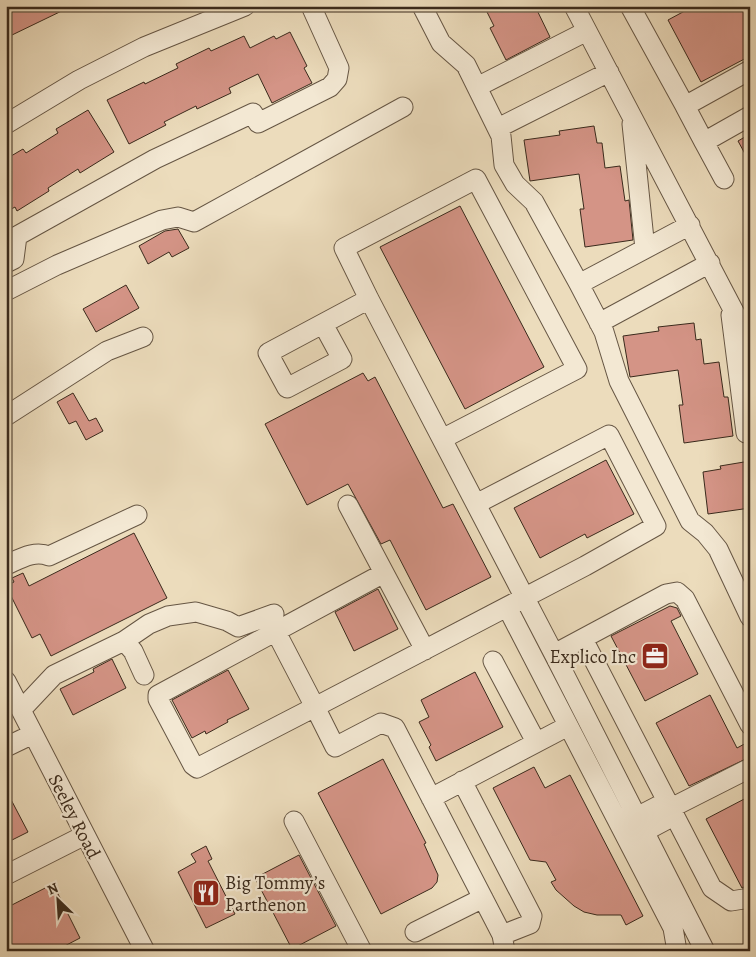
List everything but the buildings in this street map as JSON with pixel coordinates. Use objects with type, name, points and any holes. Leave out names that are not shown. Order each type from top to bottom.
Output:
[{"type":"street","points":[[6,124],[79,80],[144,47],[245,6]]},
{"type":"street","points":[[6,263],[14,259],[18,236],[104,186],[155,159],[253,113],[258,123],[330,88],[337,79],[339,68],[311,6]]},
{"type":"street","points":[[422,6],[441,43],[466,65],[498,128],[501,136],[504,164],[515,184],[534,202],[579,284],[604,332],[619,382],[681,503],[690,520],[705,533],[718,549],[750,617]]},
{"type":"street","points":[[574,6],[750,342]]},
{"type":"street","points":[[630,6],[724,179]]},
{"type":"street","points":[[477,87],[587,31]]},
{"type":"street","points":[[685,106],[750,70]]},
{"type":"street","points":[[498,128],[609,72]]},
{"type":"street","points":[[6,291],[57,265],[162,220],[178,218],[194,222],[403,107]]},
{"type":"street","points":[[630,112],[645,249]]},
{"type":"street","points":[[704,142],[750,116]]},
{"type":"street","points":[[504,164],[344,248],[705,951]]},
{"type":"street","points":[[442,440],[577,368],[476,179]]},
{"type":"street","points":[[579,284],[690,225]]},
{"type":"street","points":[[599,323],[710,264]]},
{"type":"street","points":[[324,324],[369,299]]},
{"type":"street","points":[[730,302],[746,433],[750,433]]},
{"type":"street","points":[[6,416],[107,351],[143,337]]},
{"type":"street","points":[[384,573],[275,623],[158,695],[158,699],[192,765],[197,768],[585,566],[656,526],[609,435],[476,504]]},
{"type":"street","points":[[348,505],[425,650]]},
{"type":"street","points":[[6,565],[30,554],[42,553],[49,556],[137,515]]},
{"type":"street","points":[[554,654],[666,594],[677,592],[685,599],[750,725]]},
{"type":"street","points":[[507,606],[673,928],[677,951]]},
{"type":"street","points":[[21,710],[54,675],[124,640],[149,624],[168,616],[196,612],[227,621],[238,627],[275,623]]},
{"type":"street","points":[[275,623],[335,747],[381,723],[395,728],[483,898],[504,943],[530,924],[532,916],[462,781]]},
{"type":"street","points":[[583,639],[712,888],[731,901],[750,898]]},
{"type":"street","points":[[124,640],[133,651],[144,675]]},
{"type":"street","points":[[494,661],[536,742]]},
{"type":"street","name":"Seeley Road","points":[[6,681],[145,951]]},
{"type":"street","points":[[431,798],[568,726]]},
{"type":"street","points":[[6,748],[33,734]]},
{"type":"street","points":[[624,833],[641,824],[666,820],[671,808],[750,768]]},
{"type":"street","points":[[294,821],[362,951]]},
{"type":"street","points":[[6,875],[85,835]]},
{"type":"street","points":[[660,903],[677,894]]},
{"type":"street","points":[[415,932],[483,898]]},
{"type":"place","name":"Explico Inc","points":[[655,656]]},
{"type":"place","name":"Big Tommy’s Parthenon","points":[[206,893]]}]
